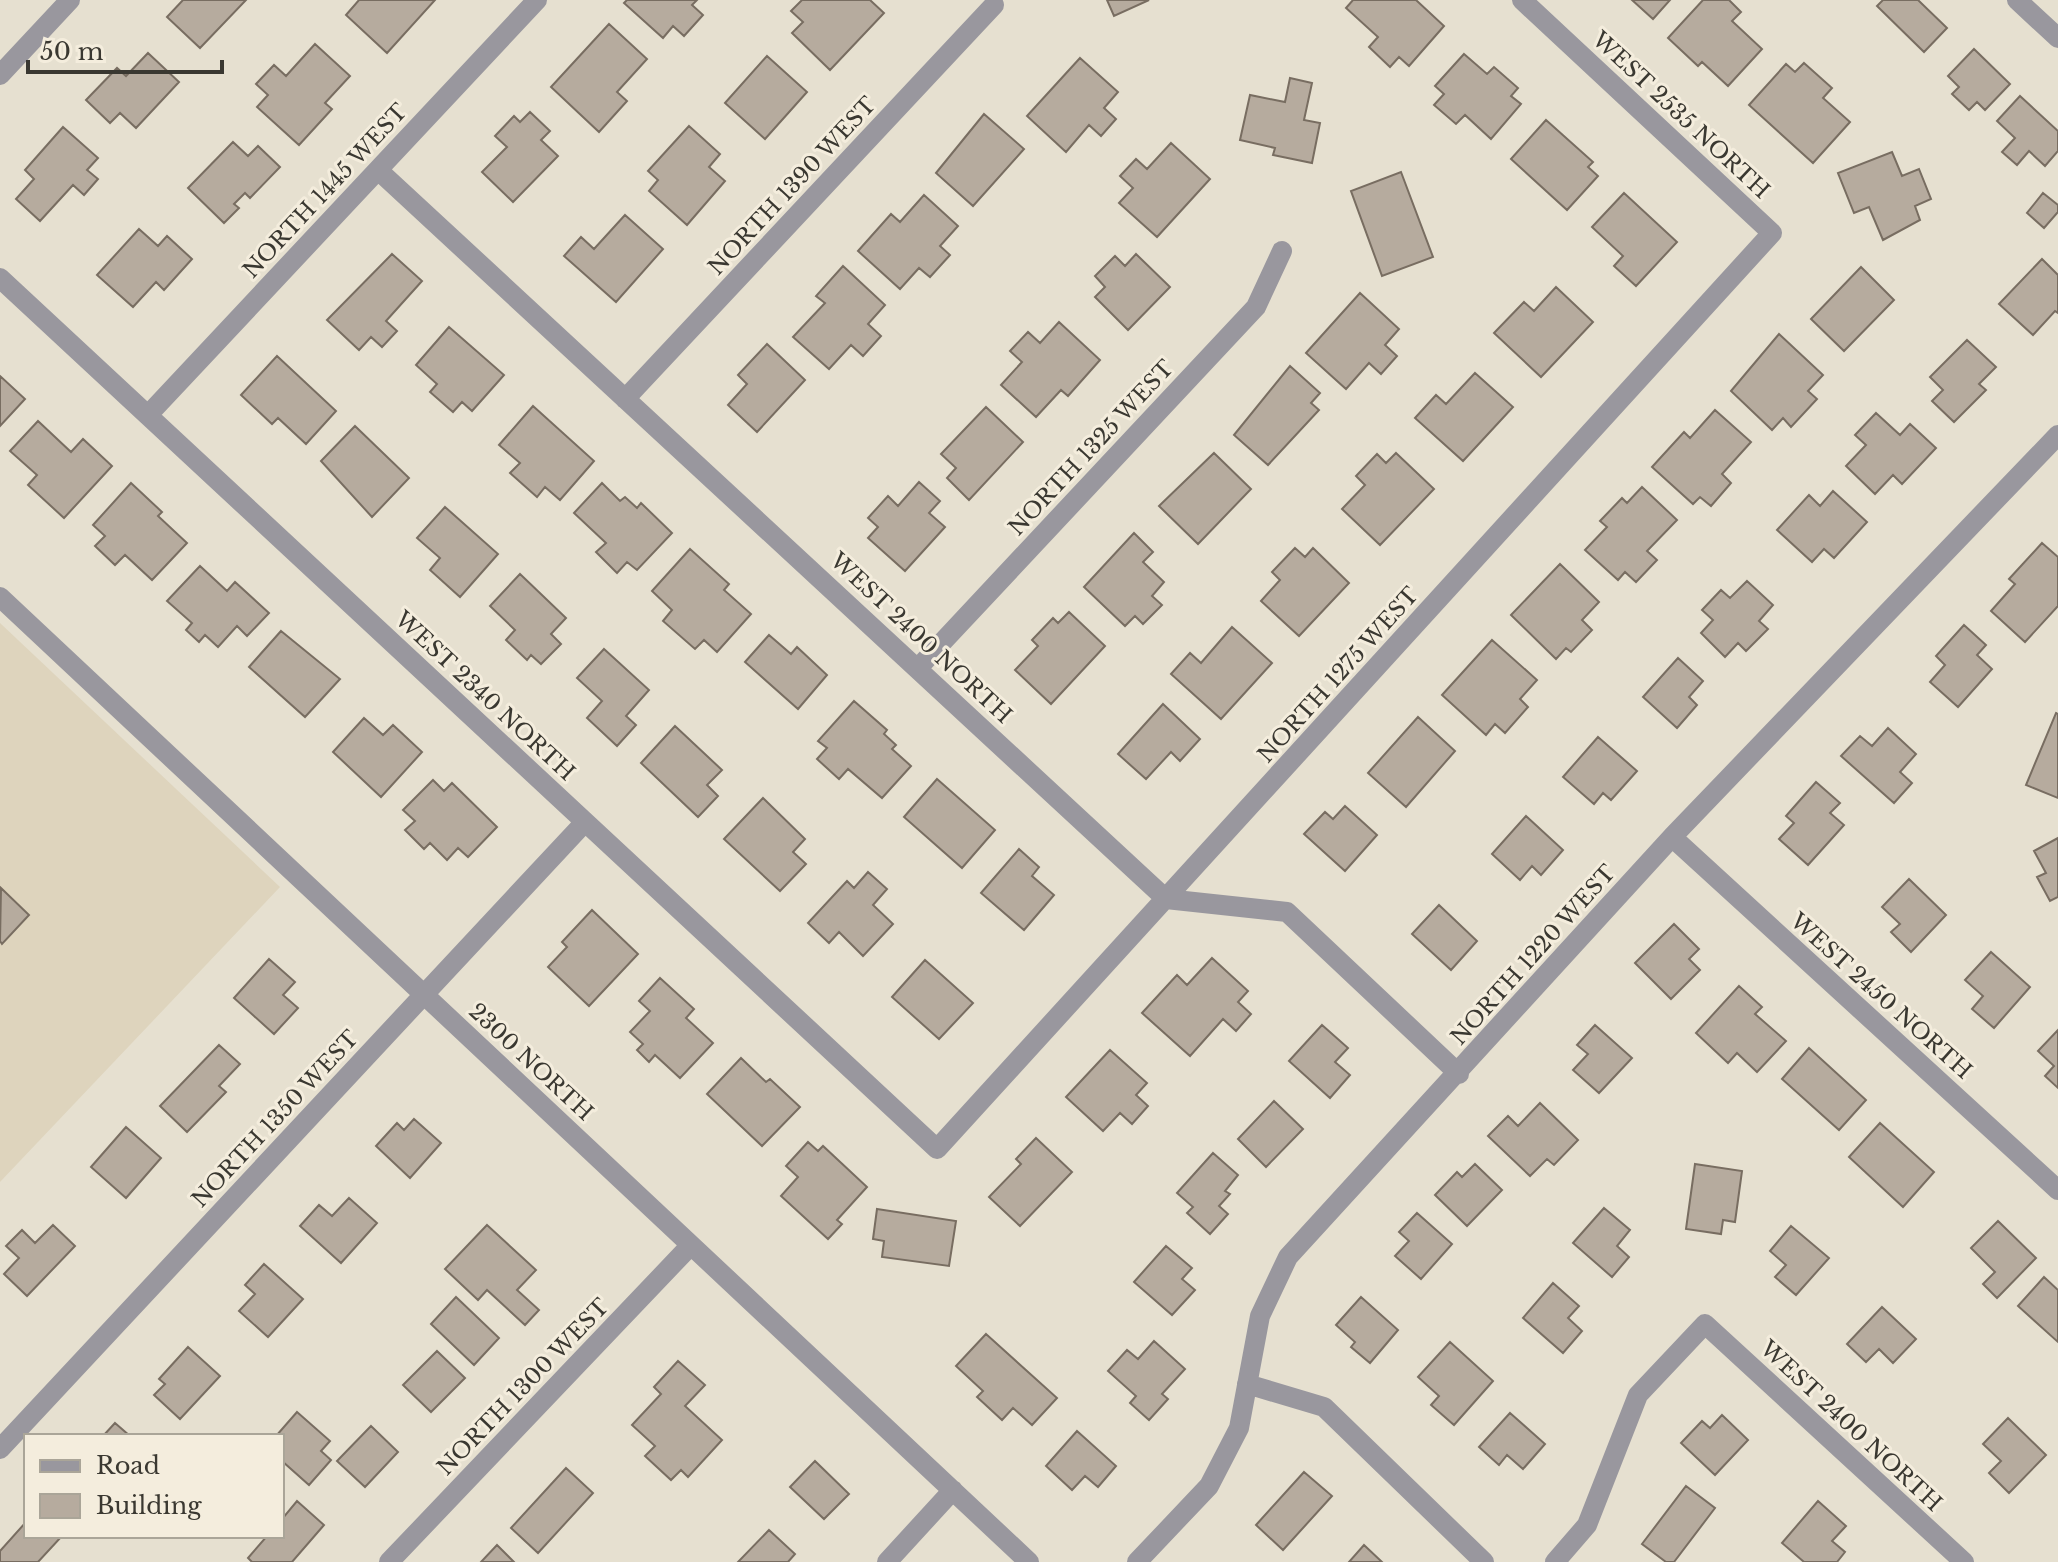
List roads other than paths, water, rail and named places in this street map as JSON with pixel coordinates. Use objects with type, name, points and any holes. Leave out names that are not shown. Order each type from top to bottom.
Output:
[{"type":"street","points":[[0,75],[70,0]]},
{"type":"street","name":"NORTH 1445 WEST","points":[[148,415],[537,0]]},
{"type":"street","name":"WEST 2535 NORTH","points":[[1522,0],[1772,233]]},
{"type":"street","points":[[2017,0],[2058,38]]},
{"type":"street","name":"NORTH 1390 WEST","points":[[625,399],[994,5]]},
{"type":"street","name":"WEST 2400 NORTH","points":[[378,170],[919,667],[1166,899]]},
{"type":"street","name":"NORTH 1275 WEST","points":[[937,1149],[1772,233]]},
{"type":"street","name":"NORTH 1325 WEST","points":[[919,667],[1256,307],[1282,251]]},
{"type":"street","name":"WEST 2340 NORTH","points":[[0,278],[937,1149]]},
{"type":"street","name":"NORTH 1220 WEST","points":[[1137,1562],[1209,1486],[1239,1428],[1260,1316],[1288,1257],[1459,1074],[1672,837],[2058,435]]},
{"type":"street","name":"2300 NORTH","points":[[0,597],[1029,1562]]},
{"type":"street","name":"NORTH 1350 WEST","points":[[0,1449],[585,822]]},
{"type":"street","name":"WEST 2450 NORTH","points":[[1672,837],[2058,1190]]},
{"type":"street","points":[[1166,899],[1287,912],[1459,1074]]},
{"type":"street","name":"NORTH 1300 WEST","points":[[389,1562],[691,1245]]},
{"type":"street","name":"WEST 2400 NORTH","points":[[1555,1562],[1587,1525],[1638,1395],[1705,1324],[1954,1559]]},
{"type":"street","points":[[1247,1384],[1324,1407],[1484,1562]]},
{"type":"street","points":[[887,1562],[953,1490]]}]
